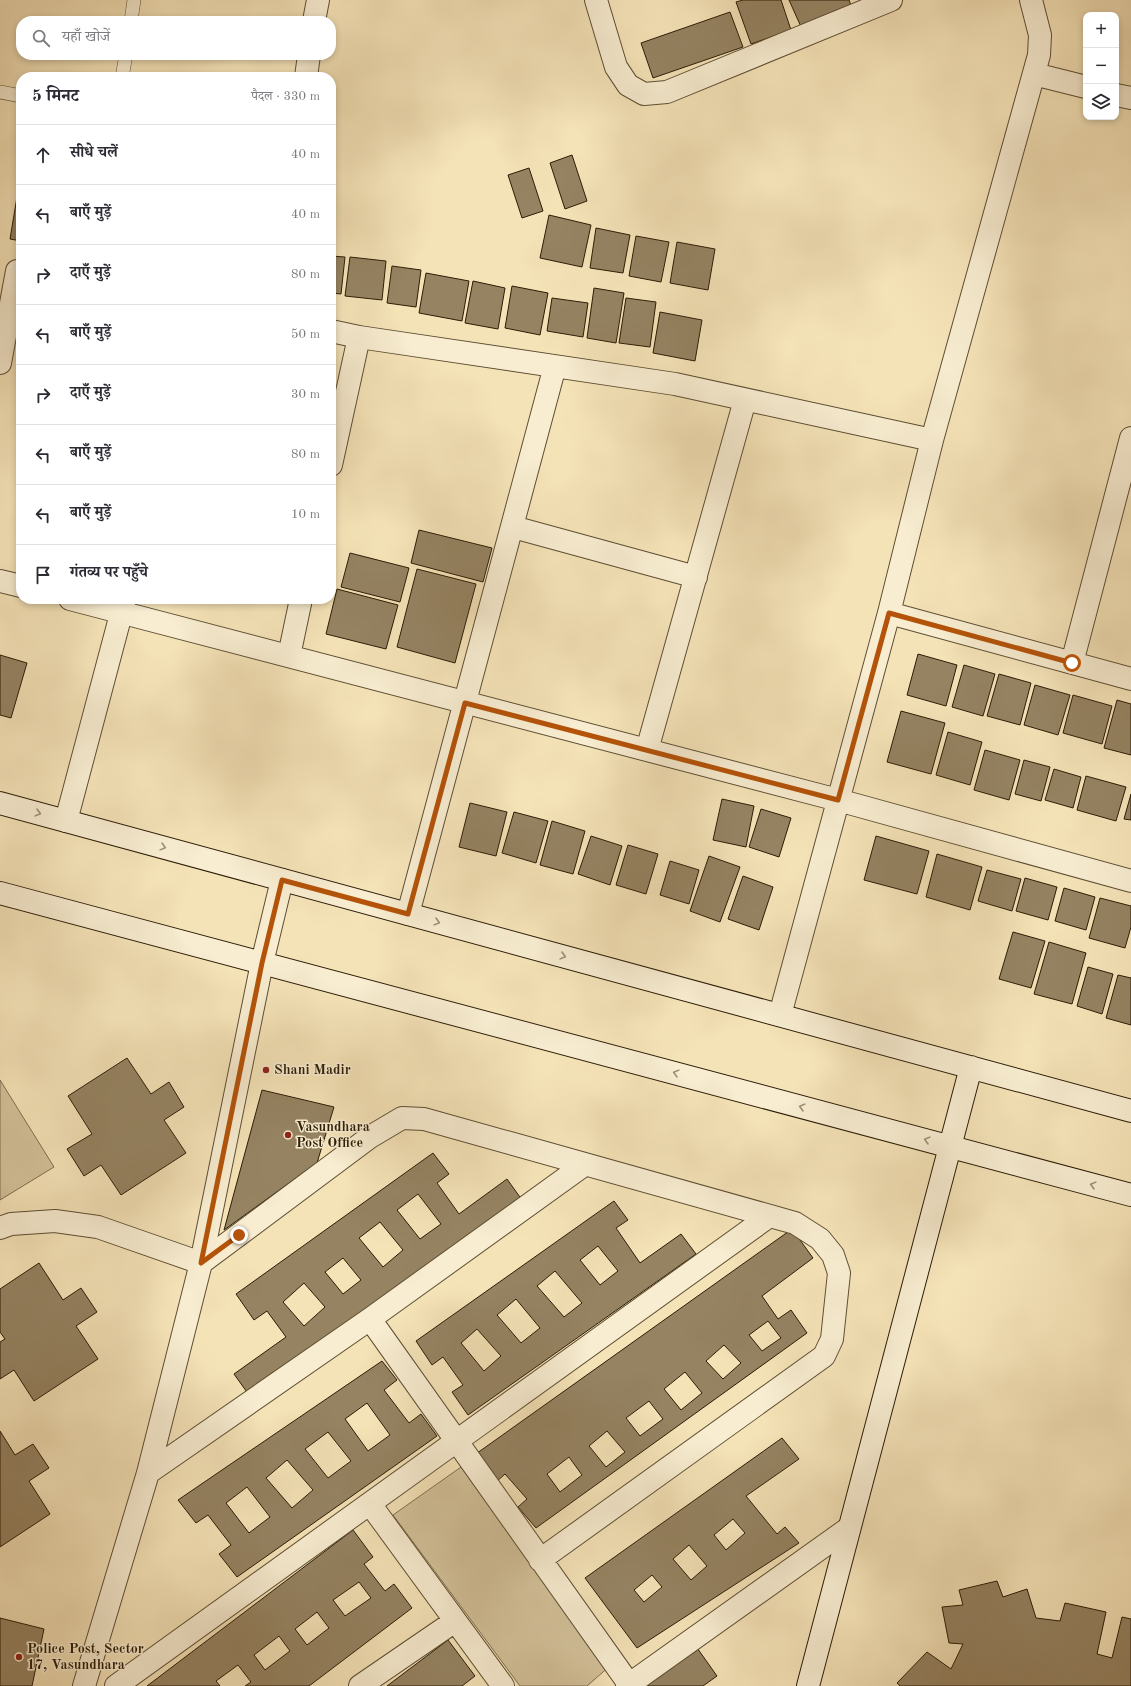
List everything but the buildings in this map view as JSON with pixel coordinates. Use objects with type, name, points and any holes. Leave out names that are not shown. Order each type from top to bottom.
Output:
[{"type":"street","points":[[315,16],[318,0]]},
{"type":"street","points":[[596,0],[616,67],[628,85],[644,94],[667,92],[858,6],[891,0]]},
{"type":"street","points":[[780,1016],[889,613],[932,440],[1039,55],[1040,35],[1031,0]]},
{"type":"street","points":[[307,72],[308,60]]},
{"type":"street","points":[[1034,74],[1083,86]]},
{"type":"street","points":[[1119,96],[1131,98]]},
{"type":"street","points":[[0,363],[13,270]]},
{"type":"street","points":[[336,332],[359,337],[675,384],[932,440]]},
{"type":"street","points":[[336,442],[359,337]]},
{"type":"street","points":[[408,914],[555,366]]},
{"type":"street","points":[[647,750],[745,400]]},
{"type":"street","points":[[1072,663],[1131,438]]},
{"type":"street","points":[[513,526],[696,577]]},
{"type":"street","points":[[0,581],[16,585]]},
{"type":"street","points":[[109,604],[124,606],[289,656],[838,800],[1131,881]]},
{"type":"street","points":[[289,656],[300,604]]},
{"type":"street","points":[[66,821],[124,606]]},
{"type":"street","points":[[889,613],[1131,679]]},
{"type":"street","points":[[0,803],[780,1016],[1131,1110]]},
{"type":"street","points":[[84,1686],[148,1472],[201,1263],[262,963],[282,880]]},
{"type":"street","points":[[0,893],[1131,1195]]},
{"type":"street","points":[[808,1686],[971,1067]]},
{"type":"street","points":[[201,1263],[370,1137],[402,1118],[424,1119],[768,1217],[795,1223],[820,1239],[833,1255],[839,1273],[832,1339],[828,1349],[816,1362],[540,1560]]},
{"type":"street","points":[[148,1472],[370,1319],[584,1165]]},
{"type":"street","points":[[116,1686],[768,1217]]},
{"type":"street","points":[[0,1228],[11,1224],[55,1221],[98,1227],[201,1263]]},
{"type":"street","points":[[370,1319],[628,1685],[849,1528]]},
{"type":"street","points":[[370,1504],[503,1686]]},
{"type":"street","points":[[360,1686],[455,1621]]},
{"type":"lane","points":[[132,16],[134,0]]},
{"type":"lane","points":[[123,72],[125,60]]},
{"type":"lane","points":[[0,92],[16,95]]},
{"type":"shaded area","points":[[0,1080],[54,1167],[0,1200]]},
{"type":"shaded area","points":[[461,1467],[611,1665],[587,1686],[520,1686],[393,1515]]},
{"type":"place","name":"Shani Madir","points":[[266,1070]]},
{"type":"place","name":"Vasundhara Post Office","points":[[288,1135]]},
{"type":"place","name":"Police Post, Sector 17, Vasundhara","points":[[19,1657]]},
{"type":"route","points":[[239,1235],[201,1263],[262,963],[282,880],[408,914],[465,703],[838,800],[889,613],[1072,663]]}]
